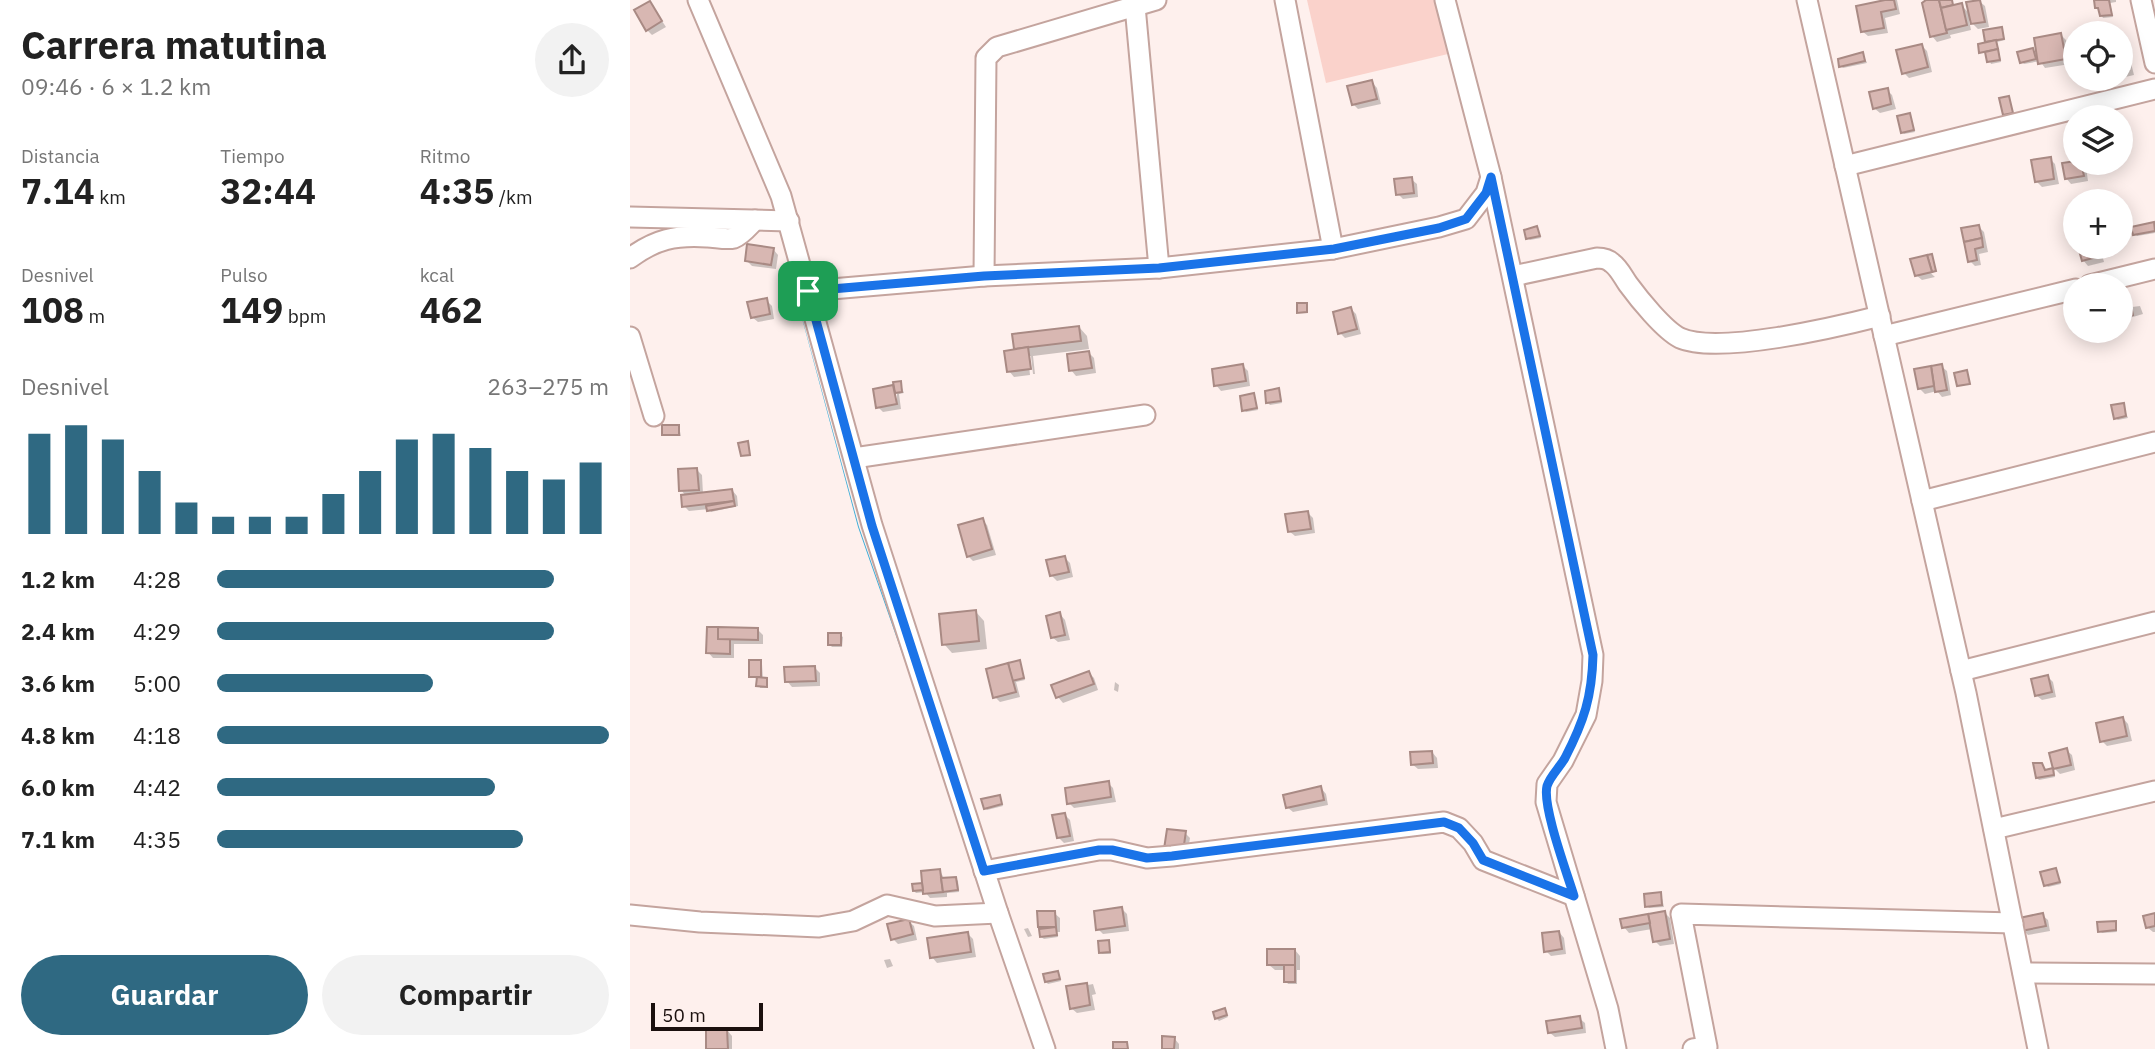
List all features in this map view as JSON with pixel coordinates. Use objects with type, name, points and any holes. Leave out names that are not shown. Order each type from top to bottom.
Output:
[{"type":"street","points":[[698,0],[781,196],[872,526],[1045,1049]]},
{"type":"street","points":[[984,276],[986,58],[996,47],[1156,0]]},
{"type":"street","points":[[1285,0],[1334,249]]},
{"type":"street","points":[[1445,0],[1491,177],[1593,655],[1586,715],[1563,761],[1547,784],[1546,802],[1608,1009],[1616,1049]]},
{"type":"street","points":[[1807,0],[1961,671],[2038,1049]]},
{"type":"street","points":[[2141,0],[2155,63]]},
{"type":"street","points":[[1135,6],[1159,268]]},
{"type":"street","points":[[1845,166],[2155,89]]},
{"type":"street","points":[[808,291],[984,276],[1159,268],[1334,249],[1439,228],[1466,219],[1486,193],[1491,177]]},
{"type":"street","points":[[630,217],[789,221]]},
{"type":"street","points":[[630,258],[652,243],[665,239],[689,236],[732,238],[742,233],[755,220]]},
{"type":"street","points":[[1513,276],[1606,258],[1617,267],[1630,287],[1668,328],[1679,337],[1711,344],[1882,326],[2063,291]]},
{"type":"street","points":[[2133,274],[2155,269]]},
{"type":"street","points":[[630,337],[654,416]]},
{"type":"street","points":[[854,458],[1145,415]]},
{"type":"street","points":[[1922,501],[2155,442]]},
{"type":"street","points":[[1961,671],[2155,622]]},
{"type":"street","points":[[1994,829],[2155,791]]},
{"type":"street","points":[[984,871],[1099,850],[1112,850],[1147,858],[1172,856],[1444,822],[1459,828],[1473,843],[1483,860],[1574,896]]},
{"type":"street","points":[[630,915],[700,922],[819,927],[853,921],[887,905],[935,916],[998,913]]},
{"type":"street","points":[[1693,1049],[1707,1047],[1681,914],[2013,923]]},
{"type":"street","points":[[2022,973],[2155,974]]},
{"type":"shaded area","points":[[1307,0],[1435,0],[1448,54],[1326,83]]},
{"type":"water","points":[[785,255],[859,527],[919,699],[984,906],[918,699],[858,527]]},
{"type":"building","points":[[1894,0],[1896,9],[1881,12],[1884,28],[1861,32],[1856,6]]},
{"type":"building","points":[[1926,0],[1939,0],[1947,33],[1930,37],[1922,3]]},
{"type":"building","points":[[1939,0],[1952,0],[1953,5],[1941,8]]},
{"type":"building","points":[[1980,0],[1985,22],[1971,24],[1966,2]]},
{"type":"building","points":[[2094,0],[2109,0],[2112,15],[2100,16]]},
{"type":"building","points":[[650,1],[662,21],[646,31],[634,10]]},
{"type":"building","points":[[1962,3],[1967,25],[1946,30],[1941,8]]},
{"type":"building","points":[[2002,27],[2004,39],[1985,42],[1983,30]]},
{"type":"building","points":[[2061,33],[2063,60],[2038,64],[2034,38]]},
{"type":"building","points":[[1996,40],[1998,49],[1979,53],[1978,44]]},
{"type":"building","points":[[1922,44],[1928,67],[1902,74],[1896,50]]},
{"type":"building","points":[[2033,48],[2036,59],[2020,63],[2017,52]]},
{"type":"building","points":[[1998,49],[2000,60],[1987,62],[1985,52]]},
{"type":"building","points":[[1863,52],[1865,61],[1839,67],[1838,59]]},
{"type":"building","points":[[1372,80],[1377,99],[1352,105],[1347,86]]},
{"type":"building","points":[[1888,88],[1891,104],[1873,109],[1869,92]]},
{"type":"building","points":[[2009,96],[2013,113],[2003,115],[1999,98]]},
{"type":"building","points":[[1910,113],[1914,130],[1901,133],[1897,116]]},
{"type":"building","points":[[2051,157],[2054,179],[2035,182],[2031,160]]},
{"type":"building","points":[[2064,175],[2084,176],[2065,179]]},
{"type":"building","points":[[1412,177],[1414,193],[1396,195],[1394,179]]},
{"type":"building","points":[[2154,222],[2155,231],[2133,235],[2133,227]]},
{"type":"building","points":[[1979,225],[1982,238],[1964,242],[1961,228]]},
{"type":"building","points":[[1537,226],[1540,236],[1526,239],[1524,230]]},
{"type":"building","points":[[1982,238],[1983,247],[1975,249],[1977,260],[1968,262],[1964,242]]},
{"type":"building","points":[[747,244],[774,248],[771,265],[745,261]]},
{"type":"building","points":[[1932,254],[1936,271],[1932,272],[1927,255]]},
{"type":"building","points":[[1927,255],[1932,272],[1915,276],[1910,259]]},
{"type":"building","points":[[767,298],[770,314],[751,318],[747,302]]},
{"type":"building","points":[[1297,303],[1307,303],[1307,312],[1297,313]]},
{"type":"building","points":[[1351,307],[1357,329],[1338,334],[1333,312]]},
{"type":"building","points":[[1079,326],[1081,341],[1014,349],[1012,334]]},
{"type":"building","points":[[1028,347],[1031,369],[1007,372],[1004,351]]},
{"type":"building","points":[[1089,351],[1092,368],[1069,371],[1067,354]]},
{"type":"building","points":[[1243,364],[1246,381],[1214,386],[1212,369]]},
{"type":"building","points":[[1942,364],[1947,390],[1935,392],[1931,366]]},
{"type":"building","points":[[1931,366],[1934,386],[1918,389],[1914,369]]},
{"type":"building","points":[[1967,370],[1970,384],[1957,386],[1954,373]]},
{"type":"building","points":[[901,381],[902,392],[895,393],[893,382]]},
{"type":"building","points":[[893,385],[897,404],[876,408],[873,389]]},
{"type":"building","points":[[1279,388],[1281,401],[1266,403],[1265,391]]},
{"type":"building","points":[[1254,393],[1257,408],[1242,411],[1240,396]]},
{"type":"building","points":[[2124,403],[2126,416],[2114,419],[2111,405]]},
{"type":"building","points":[[662,425],[679,425],[679,435],[662,435]]},
{"type":"building","points":[[748,441],[750,455],[741,456],[738,443]]},
{"type":"building","points":[[697,468],[699,490],[679,491],[678,469]]},
{"type":"building","points":[[732,489],[734,501],[682,507],[681,495]]},
{"type":"building","points":[[734,501],[735,506],[707,511],[706,506]]},
{"type":"building","points":[[1308,511],[1311,529],[1288,532],[1285,514]]},
{"type":"building","points":[[983,518],[992,549],[967,557],[958,525]]},
{"type":"building","points":[[1065,556],[1069,572],[1050,576],[1046,560]]},
{"type":"building","points":[[976,610],[979,641],[942,645],[939,614]]},
{"type":"building","points":[[1060,612],[1065,635],[1051,638],[1046,616]]},
{"type":"building","points":[[707,627],[718,627],[718,639],[730,639],[730,654],[706,653]]},
{"type":"building","points":[[718,627],[758,628],[758,640],[718,639]]},
{"type":"building","points":[[828,633],[841,633],[841,645],[828,645]]},
{"type":"building","points":[[749,660],[761,660],[761,677],[749,677]]},
{"type":"building","points":[[1020,660],[1024,678],[1012,681],[1008,663]]},
{"type":"building","points":[[1008,663],[1016,692],[993,698],[986,669]]},
{"type":"building","points":[[815,666],[816,681],[785,682],[784,667]]},
{"type":"building","points":[[1089,671],[1094,684],[1056,698],[1051,685]]},
{"type":"building","points":[[2048,675],[2052,692],[2035,696],[2031,679]]},
{"type":"building","points":[[757,677],[767,678],[767,687],[756,686]]},
{"type":"building","points":[[2123,717],[2127,736],[2100,742],[2096,723]]},
{"type":"building","points":[[2067,748],[2071,765],[2053,769],[2049,753]]},
{"type":"building","points":[[1432,751],[1433,763],[1411,765],[1410,752]]},
{"type":"building","points":[[2033,763],[2042,763],[2045,770],[2053,768],[2054,775],[2036,778]]},
{"type":"building","points":[[1109,781],[1111,797],[1067,804],[1065,788]]},
{"type":"building","points":[[1321,786],[1324,800],[1286,808],[1283,795]]},
{"type":"building","points":[[1000,795],[1002,804],[984,809],[981,799]]},
{"type":"building","points":[[1065,813],[1070,836],[1057,838],[1052,815]]},
{"type":"building","points":[[1167,829],[1186,831],[1183,852],[1164,849]]},
{"type":"building","points":[[2056,868],[2060,882],[2044,886],[2040,872]]},
{"type":"building","points":[[940,869],[943,892],[923,894],[921,871]]},
{"type":"building","points":[[956,877],[958,890],[943,892],[941,878]]},
{"type":"building","points":[[922,883],[923,890],[913,891],[912,884]]},
{"type":"building","points":[[1661,892],[1662,905],[1645,907],[1644,894]]},
{"type":"building","points":[[1122,907],[1125,926],[1096,930],[1094,911]]},
{"type":"building","points":[[1037,911],[1055,911],[1056,927],[1038,927]]},
{"type":"building","points":[[1665,911],[1670,939],[1653,942],[1648,914]]},
{"type":"building","points":[[2043,913],[2046,926],[2021,931],[2019,918]]},
{"type":"building","points":[[2155,913],[2155,926],[2146,928],[2143,916]]},
{"type":"building","points":[[1648,914],[1650,923],[1622,928],[1620,919]]},
{"type":"building","points":[[909,919],[913,934],[891,940],[887,924]]},
{"type":"building","points":[[2116,921],[2116,930],[2098,932],[2097,922]]},
{"type":"building","points":[[1056,927],[1057,935],[1040,937],[1039,929]]},
{"type":"building","points":[[1559,931],[1562,949],[1544,952],[1542,933]]},
{"type":"building","points":[[968,932],[971,952],[930,958],[927,938]]},
{"type":"building","points":[[1109,940],[1110,952],[1099,953],[1098,941]]},
{"type":"building","points":[[1267,949],[1295,949],[1295,965],[1267,965]]},
{"type":"building","points":[[1284,965],[1295,965],[1295,982],[1284,982]]},
{"type":"building","points":[[1058,971],[1060,979],[1045,982],[1043,974]]},
{"type":"building","points":[[1087,983],[1090,1005],[1070,1009],[1066,986]]},
{"type":"building","points":[[1225,1008],[1227,1015],[1215,1019],[1213,1012]]},
{"type":"building","points":[[1580,1016],[1582,1028],[1548,1033],[1546,1021]]},
{"type":"building","points":[[706,1029],[727,1029],[728,1049],[706,1049]]},
{"type":"building","points":[[1162,1036],[1175,1037],[1174,1049],[1162,1049]]},
{"type":"building","points":[[1113,1042],[1127,1042],[1128,1049],[1113,1049]]},
{"type":"route","points":[[1491,177],[1593,655],[1586,715],[1563,761],[1547,784],[1546,802],[1574,896],[1483,860],[1473,843],[1459,828],[1444,822],[1172,856],[1147,858],[1112,850],[1099,850],[984,871],[872,526],[808,291],[984,276],[1159,268],[1334,249],[1439,228],[1466,219],[1486,193],[1491,177]]}]
